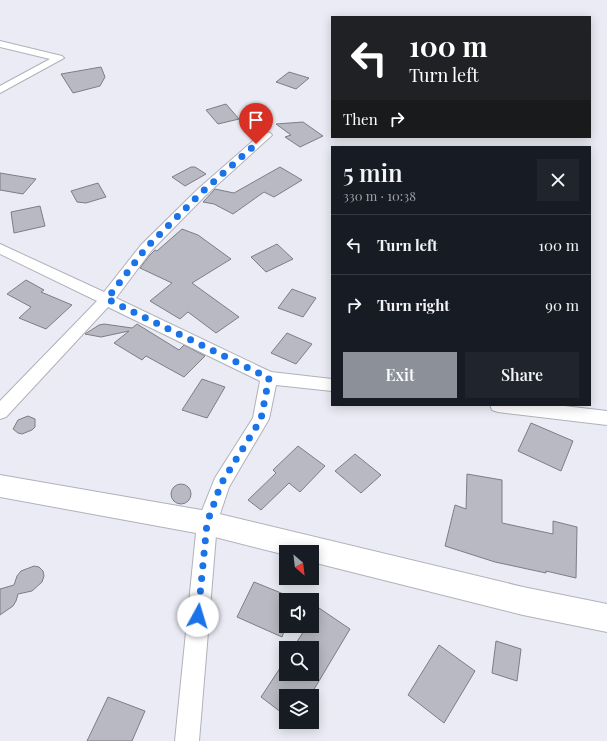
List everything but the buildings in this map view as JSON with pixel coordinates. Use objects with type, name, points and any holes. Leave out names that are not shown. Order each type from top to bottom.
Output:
[{"type":"main road","points":[[0,486],[207,523],[523,601],[607,618]]},
{"type":"street","points":[[0,44],[60,58],[0,90]]},
{"type":"street","points":[[0,412],[107,299],[146,248],[202,192],[266,135]]},
{"type":"street","points":[[0,248],[269,378],[331,385]]},
{"type":"street","points":[[187,741],[207,523],[221,484],[261,419],[269,378]]},
{"type":"street","points":[[506,406],[607,418]]},
{"type":"route","points":[[198,616],[207,523],[221,484],[261,419],[269,378],[107,299],[146,248],[202,192],[256,144]]}]
